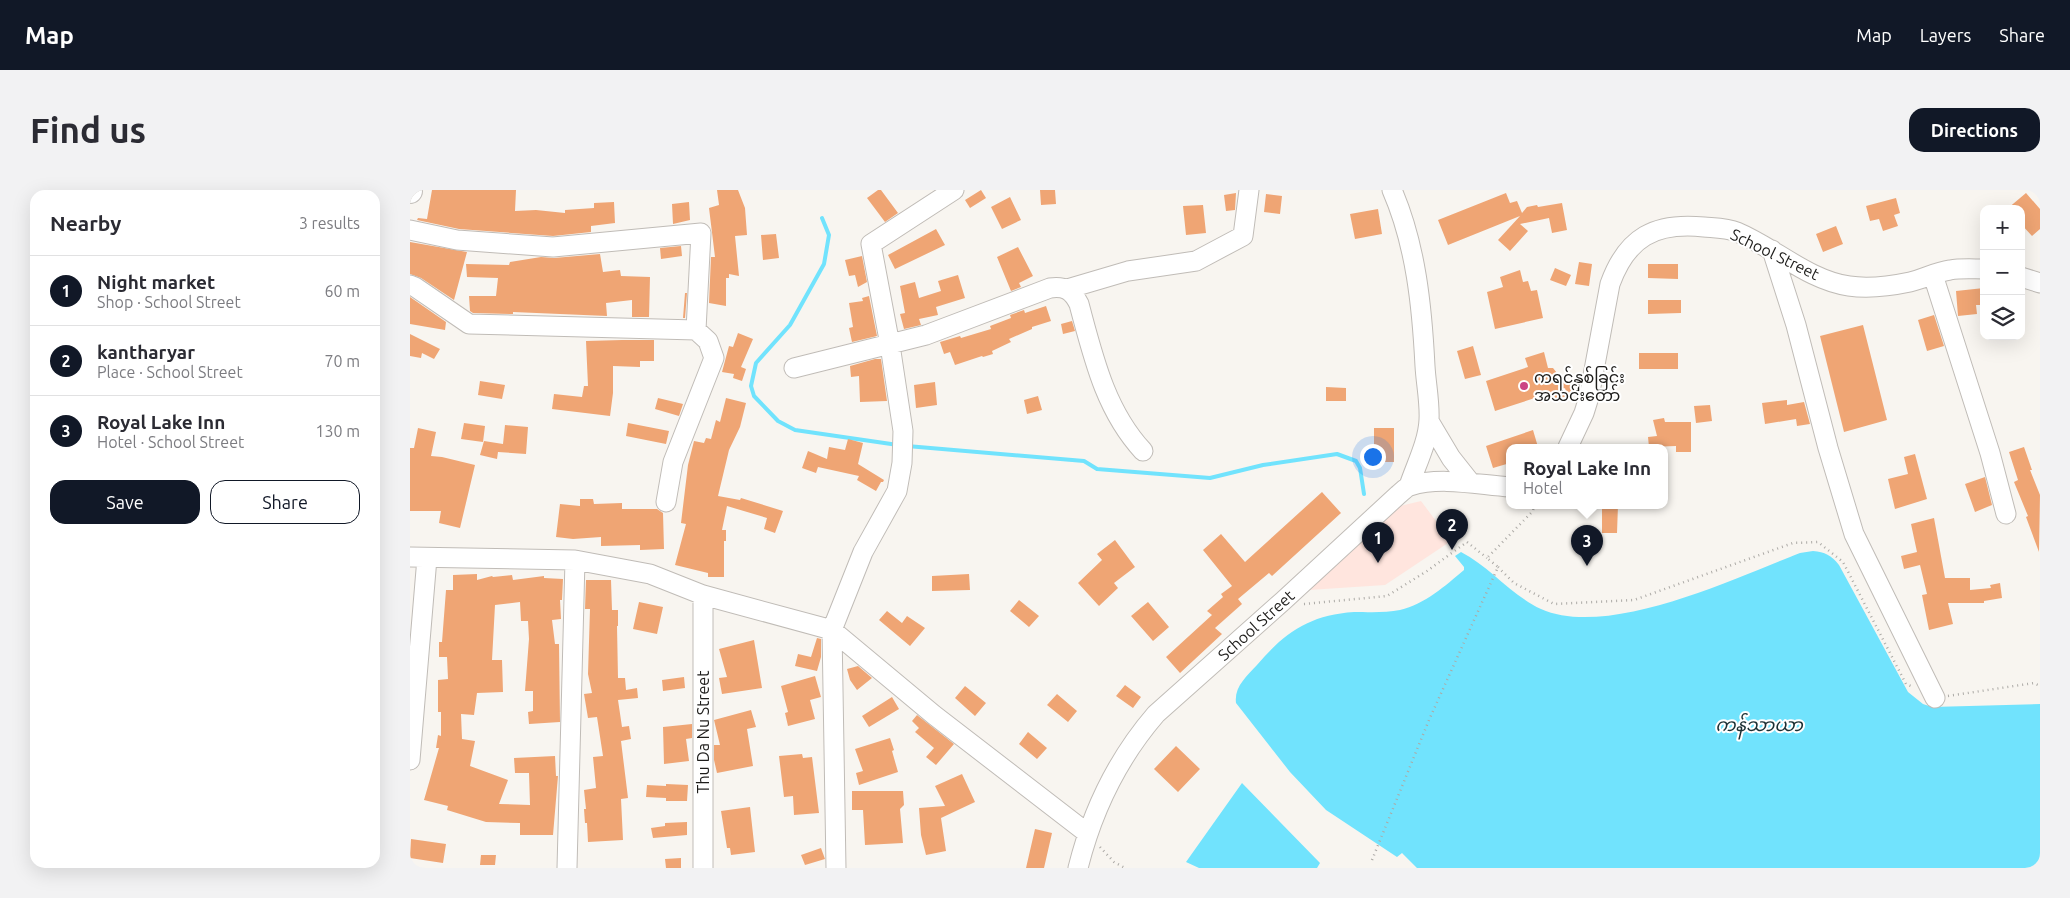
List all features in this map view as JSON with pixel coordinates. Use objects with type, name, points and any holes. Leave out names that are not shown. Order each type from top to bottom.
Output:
[{"type":"street","points":[[836,868],[832,630],[863,552],[897,491],[902,462],[903,431],[890,345],[871,244],[954,190]]},
{"type":"street","points":[[794,368],[926,335],[1050,288],[1067,288],[1128,272],[1196,261],[1243,236],[1249,190]]},
{"type":"street","points":[[1392,190],[1413,258],[1418,281],[1423,325],[1429,420],[1424,442],[1404,491]]},
{"type":"street","name":"School Street","points":[[1569,444],[1590,397],[1610,284],[1620,260],[1630,247],[1654,231],[1672,226],[1694,226],[1736,232],[1822,278],[1850,286],[1867,287],[1910,282],[1949,270],[1980,270]]},
{"type":"street","points":[[410,230],[457,240],[553,247],[700,233],[696,330]]},
{"type":"street","points":[[1772,250],[1796,325],[1828,448],[1854,534],[1935,698]]},
{"type":"street","points":[[1933,275],[1990,453],[2006,514]]},
{"type":"street","points":[[2025,278],[2040,283]]},
{"type":"street","points":[[410,285],[469,324],[696,330],[708,341],[714,358],[673,462],[666,502]]},
{"type":"street","points":[[1067,288],[1079,304],[1097,371],[1117,418],[1131,439],[1143,451]]},
{"type":"street","points":[[1429,420],[1451,458],[1470,482]]},
{"type":"street","points":[[1404,491],[1437,482],[1470,482],[1506,486]]},
{"type":"street","name":"School Street","points":[[1078,868],[1087,833],[1124,755],[1156,714],[1283,602],[1404,491]]},
{"type":"street","points":[[410,760],[418,557],[575,560],[650,574],[703,595],[832,630],[934,715],[1087,833]]},
{"type":"street","points":[[567,868],[575,560]]},
{"type":"street","name":"Thu Da Nu Street","points":[[703,595],[703,868]]},
{"type":"path","points":[[1487,558],[1533,509]]},
{"type":"path","points":[[1283,602],[1292,605],[1387,596],[1427,571],[1467,542],[1498,567],[1514,583],[1554,604],[1634,600],[1793,543],[1818,542],[1843,562],[1906,684],[1935,698],[2034,683],[2040,686]]},
{"type":"path","points":[[1372,860],[1435,707],[1498,567]]},
{"type":"path","points":[[1087,833],[1114,862],[1125,868]]},
{"type":"shaded area","points":[[1421,501],[1451,541],[1385,585],[1309,590],[1400,506]]},
{"type":"water","name":"ကန်သာယာ","points":[[1813,551],[1828,555],[1839,565],[1908,692],[1923,704],[1932,707],[2040,704],[2040,868],[1417,868],[1402,853],[1397,857],[1326,810],[1290,772],[1236,703],[1237,692],[1245,678],[1267,653],[1288,635],[1311,621],[1324,617],[1354,612],[1395,611],[1418,603],[1434,594],[1464,570],[1464,567],[1455,556],[1461,552],[1482,565],[1520,596],[1541,609],[1569,616],[1601,616],[1635,611],[1671,602],[1742,577],[1800,553]]},
{"type":"water","points":[[1242,783],[1320,863],[1317,868],[1199,868],[1186,862]]},
{"type":"building","points":[[432,190],[516,190],[515,211],[536,210],[565,213],[565,210],[594,208],[594,203],[614,202],[615,223],[591,226],[591,232],[553,236],[459,229],[417,220],[418,218],[427,219]]},
{"type":"building","points":[[717,190],[738,190],[745,208],[747,235],[735,236],[739,276],[729,274],[729,278],[726,278],[726,306],[709,303],[711,257],[715,257],[709,208],[719,205]]},
{"type":"building","points":[[881,190],[898,213],[885,222],[867,198]]},
{"type":"building","points":[[981,190],[986,198],[970,208],[965,200]]},
{"type":"building","points":[[1040,190],[1055,190],[1056,204],[1041,205]]},
{"type":"building","points":[[1236,193],[1235,210],[1226,211],[1224,195]]},
{"type":"building","points":[[1506,193],[1510,203],[1517,201],[1522,213],[1527,207],[1562,203],[1567,230],[1552,233],[1549,218],[1520,224],[1528,231],[1510,251],[1498,240],[1520,216],[1448,245],[1438,220]]},
{"type":"building","points":[[2026,193],[2040,209],[2040,229],[2032,236],[2025,228],[2025,205],[2012,205]]},
{"type":"building","points":[[1266,194],[1282,196],[1280,214],[1264,212]]},
{"type":"building","points":[[1010,197],[1021,220],[1002,229],[991,207]]},
{"type":"building","points":[[1896,198],[1900,213],[1894,215],[1898,226],[1883,231],[1879,219],[1870,221],[1866,206]]},
{"type":"building","points":[[689,202],[690,220],[673,224],[672,204]]},
{"type":"building","points":[[1203,205],[1206,233],[1186,235],[1183,206]]},
{"type":"building","points":[[1378,209],[1382,234],[1355,239],[1350,214]]},
{"type":"building","points":[[1836,226],[1843,244],[1823,252],[1816,234]]},
{"type":"building","points":[[936,229],[945,245],[895,269],[888,255]]},
{"type":"building","points":[[776,234],[779,258],[763,260],[761,235]]},
{"type":"building","points":[[410,242],[467,252],[454,300],[421,278],[410,274]]},
{"type":"building","points":[[681,246],[682,256],[661,259],[660,248]]},
{"type":"building","points":[[1018,247],[1033,276],[1019,283],[1021,287],[1011,291],[997,257]]},
{"type":"building","points":[[600,254],[603,272],[620,270],[621,276],[650,277],[649,317],[632,317],[632,300],[606,303],[607,316],[513,312],[513,314],[473,313],[470,311],[469,296],[496,296],[498,278],[467,277],[466,264],[509,265],[510,262],[541,257],[554,258]]},
{"type":"building","points":[[862,256],[867,282],[858,287],[855,275],[849,276],[845,260]]},
{"type":"building","points":[[1579,262],[1592,264],[1589,286],[1575,284]]},
{"type":"building","points":[[1648,264],[1678,264],[1678,279],[1648,278]]},
{"type":"building","points":[[1555,268],[1571,275],[1566,286],[1550,280]]},
{"type":"building","points":[[1520,270],[1523,282],[1528,281],[1531,291],[1537,290],[1543,318],[1495,329],[1487,292],[1503,287],[1500,277]]},
{"type":"building","points":[[958,275],[965,298],[936,307],[938,315],[919,319],[921,325],[904,329],[900,314],[905,313],[900,286],[915,282],[919,298],[941,291],[938,281]]},
{"type":"building","points":[[1980,288],[1980,305],[1976,305],[1977,314],[1958,316],[1956,291]]},
{"type":"building","points":[[685,293],[687,293],[685,318],[683,318]]},
{"type":"building","points":[[869,296],[877,336],[852,342],[849,328],[853,327],[849,303],[863,301],[862,298]]},
{"type":"building","points":[[410,297],[446,322],[445,330],[410,324]]},
{"type":"building","points":[[1648,300],[1681,300],[1681,313],[1648,314]]},
{"type":"building","points":[[1046,306],[1051,321],[1032,327],[1032,329],[1009,339],[1011,342],[992,351],[993,354],[955,365],[950,352],[944,354],[940,342],[991,329],[990,326],[1011,318],[1010,315],[1024,310],[1025,313]]},
{"type":"building","points":[[1934,315],[1944,346],[1927,351],[1918,320]]},
{"type":"building","points":[[1072,321],[1075,331],[1063,334],[1061,324]]},
{"type":"building","points":[[1863,325],[1887,420],[1844,432],[1820,336]]},
{"type":"building","points":[[738,333],[753,339],[741,367],[746,369],[742,381],[733,378],[734,374],[722,372],[729,346],[733,347]]},
{"type":"building","points":[[410,334],[440,349],[434,359],[422,353],[421,358],[410,356]]},
{"type":"building","points":[[654,340],[654,361],[640,361],[640,367],[613,366],[613,393],[610,416],[552,409],[554,394],[582,397],[584,386],[588,386],[586,341]]},
{"type":"building","points":[[1473,346],[1481,375],[1465,379],[1457,351]]},
{"type":"building","points":[[1544,352],[1548,368],[1553,368],[1564,382],[1569,380],[1572,395],[1539,403],[1538,397],[1495,411],[1486,381],[1528,367],[1525,358]]},
{"type":"building","points":[[1639,353],[1678,353],[1678,369],[1639,369]]},
{"type":"building","points":[[881,359],[887,401],[860,402],[859,376],[851,377],[850,366]]},
{"type":"building","points":[[480,381],[505,385],[502,399],[478,395]]},
{"type":"building","points":[[935,382],[937,405],[916,408],[914,385]]},
{"type":"building","points":[[1326,387],[1346,388],[1346,401],[1326,401]]},
{"type":"building","points":[[1038,396],[1042,410],[1027,414],[1024,400]]},
{"type":"building","points":[[658,398],[683,404],[679,416],[655,409]]},
{"type":"building","points":[[726,398],[746,403],[740,427],[729,450],[718,496],[740,500],[741,498],[783,511],[775,533],[764,529],[767,518],[727,506],[722,530],[726,530],[726,541],[724,541],[724,577],[708,577],[708,573],[675,565],[686,524],[681,523],[688,465],[694,441],[704,443],[706,438],[711,439],[716,420],[720,422]]},
{"type":"building","points":[[1787,400],[1787,405],[1804,402],[1810,424],[1797,426],[1796,419],[1765,424],[1762,403]]},
{"type":"building","points":[[1710,405],[1712,421],[1696,423],[1694,406]]},
{"type":"building","points":[[1664,418],[1665,422],[1691,422],[1691,452],[1676,452],[1676,446],[1668,446],[1668,444],[1649,444],[1648,437],[1657,436],[1653,420]]},
{"type":"building","points":[[464,423],[485,426],[483,442],[461,439]]},
{"type":"building","points":[[628,423],[669,431],[666,444],[626,436]]},
{"type":"building","points":[[505,425],[528,427],[526,454],[498,452],[497,459],[480,455],[484,441],[503,444]]},
{"type":"building","points":[[418,428],[436,432],[431,456],[475,465],[460,528],[439,523],[441,511],[410,511],[410,448],[414,448]]},
{"type":"building","points":[[1374,428],[1394,428],[1394,462],[1374,462]]},
{"type":"building","points":[[1533,430],[1537,444],[1506,444],[1506,464],[1493,468],[1486,446]]},
{"type":"building","points":[[848,439],[863,443],[858,464],[884,480],[876,491],[857,480],[859,476],[818,467],[816,473],[802,468],[808,451],[827,459],[829,447],[845,450]]},
{"type":"building","points":[[2024,447],[2032,470],[2030,470],[2040,495],[2039,552],[2026,517],[2028,516],[2014,482],[2018,480],[2009,452]]},
{"type":"building","points":[[1915,454],[1927,499],[1895,509],[1888,479],[1908,474],[1904,457]]},
{"type":"building","points":[[1985,477],[1992,505],[1975,512],[1965,484]]},
{"type":"building","points":[[1322,492],[1341,513],[1272,576],[1269,573],[1238,599],[1242,604],[1215,628],[1222,634],[1180,673],[1166,657],[1212,615],[1207,611],[1223,597],[1221,594],[1232,586],[1203,550],[1221,534],[1245,562]]},
{"type":"building","points":[[580,499],[593,499],[594,504],[622,503],[622,509],[657,509],[663,513],[664,549],[640,550],[640,545],[601,546],[601,537],[573,539],[556,537],[560,504],[580,506]]},
{"type":"building","points":[[1602,509],[1618,509],[1617,533],[1602,533]]},
{"type":"building","points":[[1934,518],[1945,578],[1970,578],[1970,590],[1991,588],[1990,585],[2000,583],[2002,598],[1984,601],[1984,603],[1948,603],[1953,624],[1929,630],[1922,595],[1927,594],[1920,565],[1904,569],[1901,556],[1917,552],[1911,524]]},
{"type":"building","points":[[1115,540],[1135,567],[1114,583],[1118,588],[1099,606],[1078,583],[1102,560],[1097,554]]},
{"type":"building","points":[[477,574],[477,580],[492,576],[512,575],[513,580],[544,576],[544,578],[563,579],[562,600],[560,600],[561,619],[552,620],[555,644],[559,644],[560,722],[529,724],[528,712],[533,711],[533,691],[525,691],[529,639],[528,621],[521,621],[520,602],[495,605],[492,660],[502,660],[503,692],[477,693],[474,715],[461,714],[462,739],[475,741],[470,766],[508,780],[499,804],[530,805],[529,773],[515,773],[514,758],[555,756],[556,776],[558,776],[553,835],[520,835],[520,823],[486,822],[447,810],[448,806],[424,800],[439,748],[436,748],[438,735],[441,736],[441,712],[438,712],[438,680],[448,679],[447,657],[439,657],[439,642],[442,642],[446,590],[453,590],[453,575]]},
{"type":"building","points":[[969,574],[970,590],[932,591],[932,576]]},
{"type":"building","points":[[586,580],[611,580],[612,610],[618,610],[618,678],[625,678],[626,690],[637,688],[638,698],[618,700],[622,727],[629,726],[631,739],[621,741],[628,798],[621,799],[623,840],[588,842],[587,823],[585,823],[584,790],[596,788],[593,757],[603,756],[597,717],[588,718],[584,694],[592,693],[588,674],[590,609],[585,609]]},
{"type":"building","points":[[1019,600],[1039,616],[1029,627],[1010,611]]},
{"type":"building","points":[[639,602],[663,607],[657,634],[633,629]]},
{"type":"building","points":[[1148,602],[1169,627],[1153,641],[1131,616]]},
{"type":"building","points":[[887,611],[902,623],[907,616],[925,628],[910,646],[879,620]]},
{"type":"building","points":[[817,638],[821,639],[821,657],[817,671],[795,666],[798,654],[811,657]]},
{"type":"building","points":[[754,640],[762,688],[722,694],[719,678],[727,677],[719,649]]},
{"type":"building","points":[[858,666],[872,678],[857,690],[850,680],[847,669]]},
{"type":"building","points":[[815,676],[821,697],[810,700],[815,719],[788,726],[785,713],[788,712],[781,686]]},
{"type":"building","points":[[684,677],[685,688],[663,691],[662,680]]},
{"type":"building","points":[[1125,685],[1141,697],[1133,708],[1116,696]]},
{"type":"building","points":[[965,686],[986,703],[975,716],[955,698]]},
{"type":"building","points":[[1057,694],[1077,711],[1068,722],[1047,705]]},
{"type":"building","points":[[892,697],[899,709],[869,727],[862,716]]},
{"type":"building","points":[[751,710],[756,727],[747,729],[753,766],[717,773],[714,760],[714,745],[720,745],[714,720]]},
{"type":"building","points":[[917,715],[954,744],[936,765],[926,757],[934,748],[915,732],[919,728],[912,721]]},
{"type":"building","points":[[692,724],[692,738],[686,739],[689,761],[664,764],[663,727]]},
{"type":"building","points":[[1028,732],[1047,748],[1037,759],[1019,744]]},
{"type":"building","points":[[890,738],[898,772],[859,785],[856,773],[863,771],[855,749]]},
{"type":"building","points":[[1176,746],[1200,769],[1178,792],[1154,769]]},
{"type":"building","points":[[802,754],[803,758],[812,757],[819,813],[794,815],[793,796],[784,797],[779,756]]},
{"type":"building","points":[[962,774],[975,802],[941,818],[946,851],[926,855],[921,835],[919,808],[945,806],[935,786]]},
{"type":"building","points":[[666,784],[688,785],[687,801],[666,801],[666,798],[646,797],[647,785],[666,786]]},
{"type":"building","points":[[852,791],[903,791],[904,805],[900,809],[903,843],[865,845],[863,810],[852,810]]},
{"type":"building","points":[[750,807],[755,852],[731,855],[730,848],[727,848],[721,811]]},
{"type":"building","points":[[687,822],[687,835],[653,838],[651,828],[665,826],[665,823]]},
{"type":"building","points":[[1035,829],[1052,833],[1044,868],[1026,868]]},
{"type":"building","points":[[411,839],[446,844],[443,863],[410,858]]},
{"type":"building","points":[[821,848],[825,859],[805,865],[801,855]]},
{"type":"building","points":[[481,855],[496,855],[495,865],[480,865]]},
{"type":"building","points":[[681,858],[681,868],[666,868],[665,859]]},
{"type":"waterway","points":[[822,218],[829,235],[824,264],[790,325],[756,363],[751,386],[754,396],[778,421],[795,430],[898,445]]},
{"type":"waterway","points":[[907,446],[1084,461],[1097,469],[1210,478],[1263,465],[1337,454],[1356,461],[1360,468],[1364,494]]},
{"type":"place","name":"ကရင်နှစ်ခြင်း အသင်းတော်","points":[[1524,386]]},
{"type":"place","name":"kantharyar","points":[[1452,550]]},
{"type":"place","name":"Night market","points":[[1378,563]]},
{"type":"place","name":"Royal Lake Inn","points":[[1587,566]]}]
